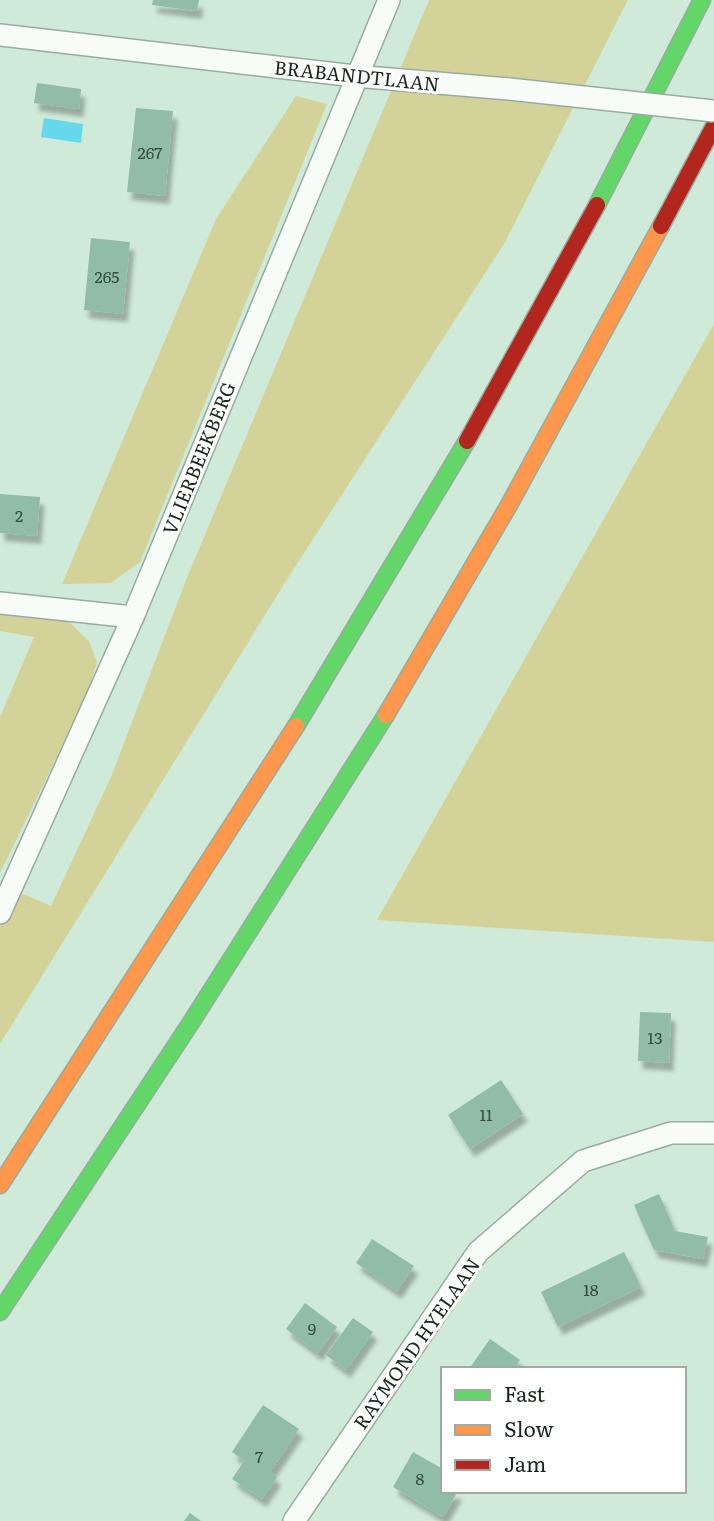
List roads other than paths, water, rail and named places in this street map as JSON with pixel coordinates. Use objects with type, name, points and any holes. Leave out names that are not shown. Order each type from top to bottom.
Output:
[{"type":"highway","points":[[0,1185],[142,971],[323,684],[505,377],[702,0]]},
{"type":"highway","points":[[0,1312],[192,1024],[380,725],[566,407],[714,126]]},
{"type":"street","name":"VLIERBEEKBERG","points":[[0,914],[133,617],[355,76],[389,0]]},
{"type":"street","name":"BRABANDTLAAN","points":[[0,35],[355,76],[714,111]]},
{"type":"street","points":[[0,603],[133,617]]},
{"type":"street","name":"RAYMOND HYELAAN","points":[[294,1521],[478,1252],[583,1161],[671,1133],[714,1133]]},
{"type":"water","points":[[44,118],[83,124],[81,143],[41,137]]}]
